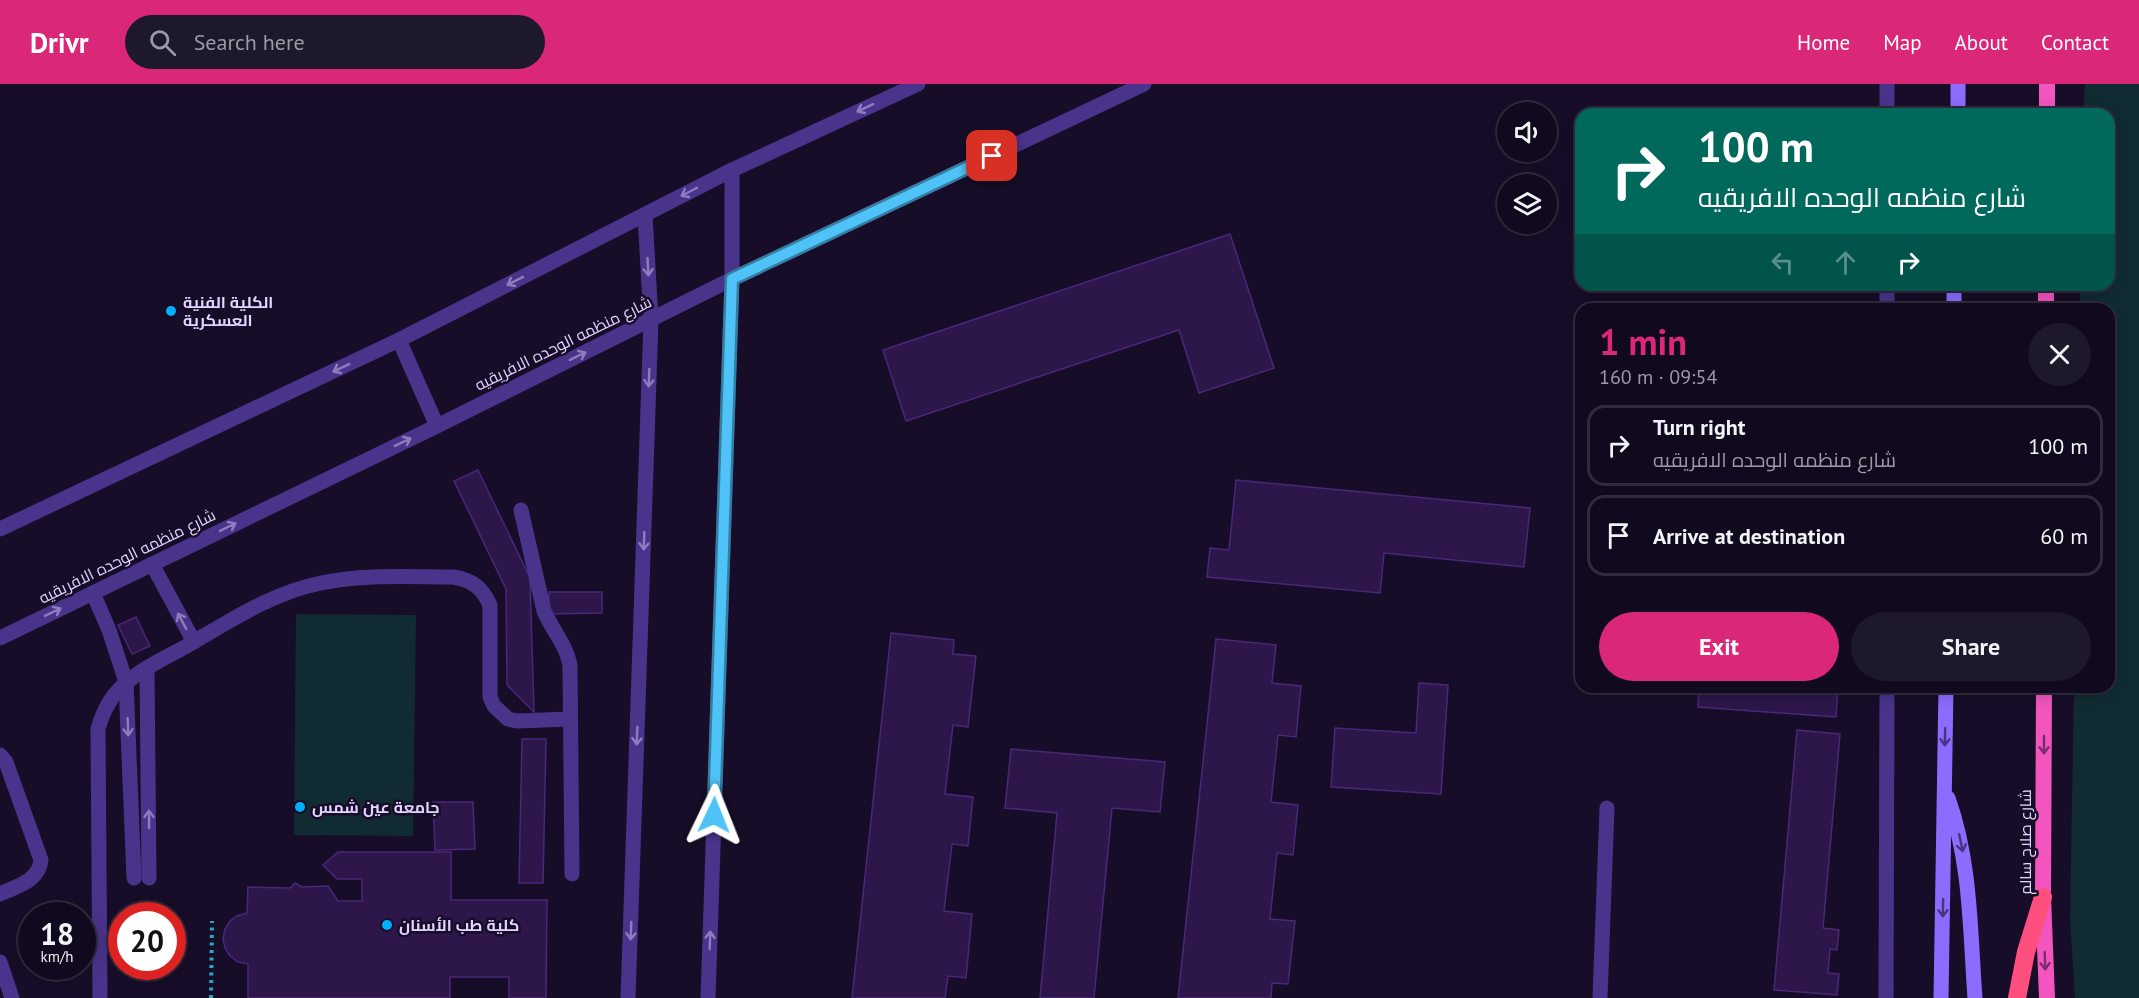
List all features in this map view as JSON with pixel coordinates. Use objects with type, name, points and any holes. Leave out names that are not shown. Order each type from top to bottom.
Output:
[{"type":"highway","points":[[2047,84],[2047,108]]},
{"type":"highway","name":"شارع صلاح سالم","points":[[2044,693],[2043,897],[2047,998]]},
{"type":"highway","points":[[2017,998],[2026,952],[2043,897]]},
{"type":"main road","points":[[1958,84],[1958,108]]},
{"type":"main road","points":[[1941,998],[1946,693]]},
{"type":"main road","points":[[1944,787],[1958,830],[1966,876],[1975,998]]},
{"type":"street","points":[[0,529],[399,340],[732,170],[918,84]]},
{"type":"street","name":"شارع منظمه الوحده الافريقيه","points":[[0,638],[437,426],[732,279],[1144,84]]},
{"type":"street","points":[[1887,84],[1887,108]]},
{"type":"street","points":[[708,998],[732,279],[732,170]]},
{"type":"street","points":[[628,998],[651,320],[645,215]]},
{"type":"street","points":[[399,340],[437,426]]},
{"type":"street","points":[[521,510],[544,611],[568,654],[570,665],[572,874]]},
{"type":"street","points":[[152,564],[194,642]]},
{"type":"street","points":[[100,998],[97,741],[101,717],[107,706],[126,682],[147,668],[253,608],[318,583],[351,577],[453,577],[466,579],[477,585],[490,605],[490,697],[494,706],[508,719],[517,722],[570,719]]},
{"type":"street","points":[[93,593],[109,630],[126,682],[142,878],[147,668]]},
{"type":"street","points":[[1886,998],[1887,693]]},
{"type":"street","points":[[0,755],[6,762],[41,861],[34,878],[0,894]]},
{"type":"street","points":[[1600,998],[1607,808]]},
{"type":"street","points":[[0,962],[12,998]]},
{"type":"path","points":[[211,998],[212,921]]},
{"type":"green space","points":[[2085,84],[2139,84],[2139,998],[2075,998],[2070,920],[2074,693],[2115,693],[2115,303],[2080,303],[2080,291],[2115,291],[2115,108],[2083,108]]},
{"type":"green space","points":[[296,614],[416,615],[413,836],[294,835]]},
{"type":"building","points":[[1230,234],[1274,368],[1199,393],[1179,330],[906,421],[883,350]]},
{"type":"building","points":[[478,470],[530,578],[534,712],[507,685],[506,589],[454,481]]},
{"type":"building","points":[[1236,480],[1530,508],[1524,567],[1384,553],[1380,593],[1207,577],[1210,548],[1229,550]]},
{"type":"building","points":[[549,592],[602,592],[602,613],[549,614]]},
{"type":"building","points":[[136,617],[150,646],[132,654],[118,625]]},
{"type":"building","points":[[891,633],[954,640],[953,654],[976,656],[968,727],[953,725],[945,794],[973,797],[968,846],[952,844],[944,911],[972,914],[966,978],[948,976],[945,998],[852,998]]},
{"type":"building","points":[[1216,639],[1276,645],[1272,683],[1301,686],[1296,737],[1278,735],[1271,802],[1298,805],[1293,855],[1277,853],[1270,919],[1295,921],[1288,984],[1272,983],[1271,998],[1178,998]]},
{"type":"building","points":[[1419,683],[1448,685],[1441,794],[1331,787],[1335,728],[1416,733]]},
{"type":"building","points":[[1699,693],[1838,693],[1836,717],[1698,707]]},
{"type":"building","points":[[1797,730],[1840,734],[1823,928],[1839,930],[1837,950],[1830,949],[1828,973],[1839,974],[1837,995],[1774,990]]},
{"type":"building","points":[[522,739],[546,739],[543,883],[519,883]]},
{"type":"building","points":[[1011,749],[1165,762],[1160,812],[1112,808],[1094,998],[1040,998],[1057,813],[1005,808]]},
{"type":"building","points":[[433,802],[473,802],[475,849],[435,850]]},
{"type":"building","name":"كلية طب الأسنان","points":[[338,852],[451,852],[451,900],[547,900],[546,998],[509,998],[509,977],[450,977],[450,998],[248,998],[248,964],[238,962],[230,956],[223,939],[230,921],[247,913],[248,887],[290,888],[295,883],[302,887],[328,886],[338,901],[362,901],[362,879],[337,879],[323,865]]},
{"type":"place","name":"الكلية الفنية العسكرية","points":[[171,311]]},
{"type":"place","name":"جامعة عين شمس","points":[[300,807]]},
{"type":"place","name":"كلية طب الأسنان","points":[[387,925]]},
{"type":"route","points":[[714,815],[732,279],[992,156]]}]
